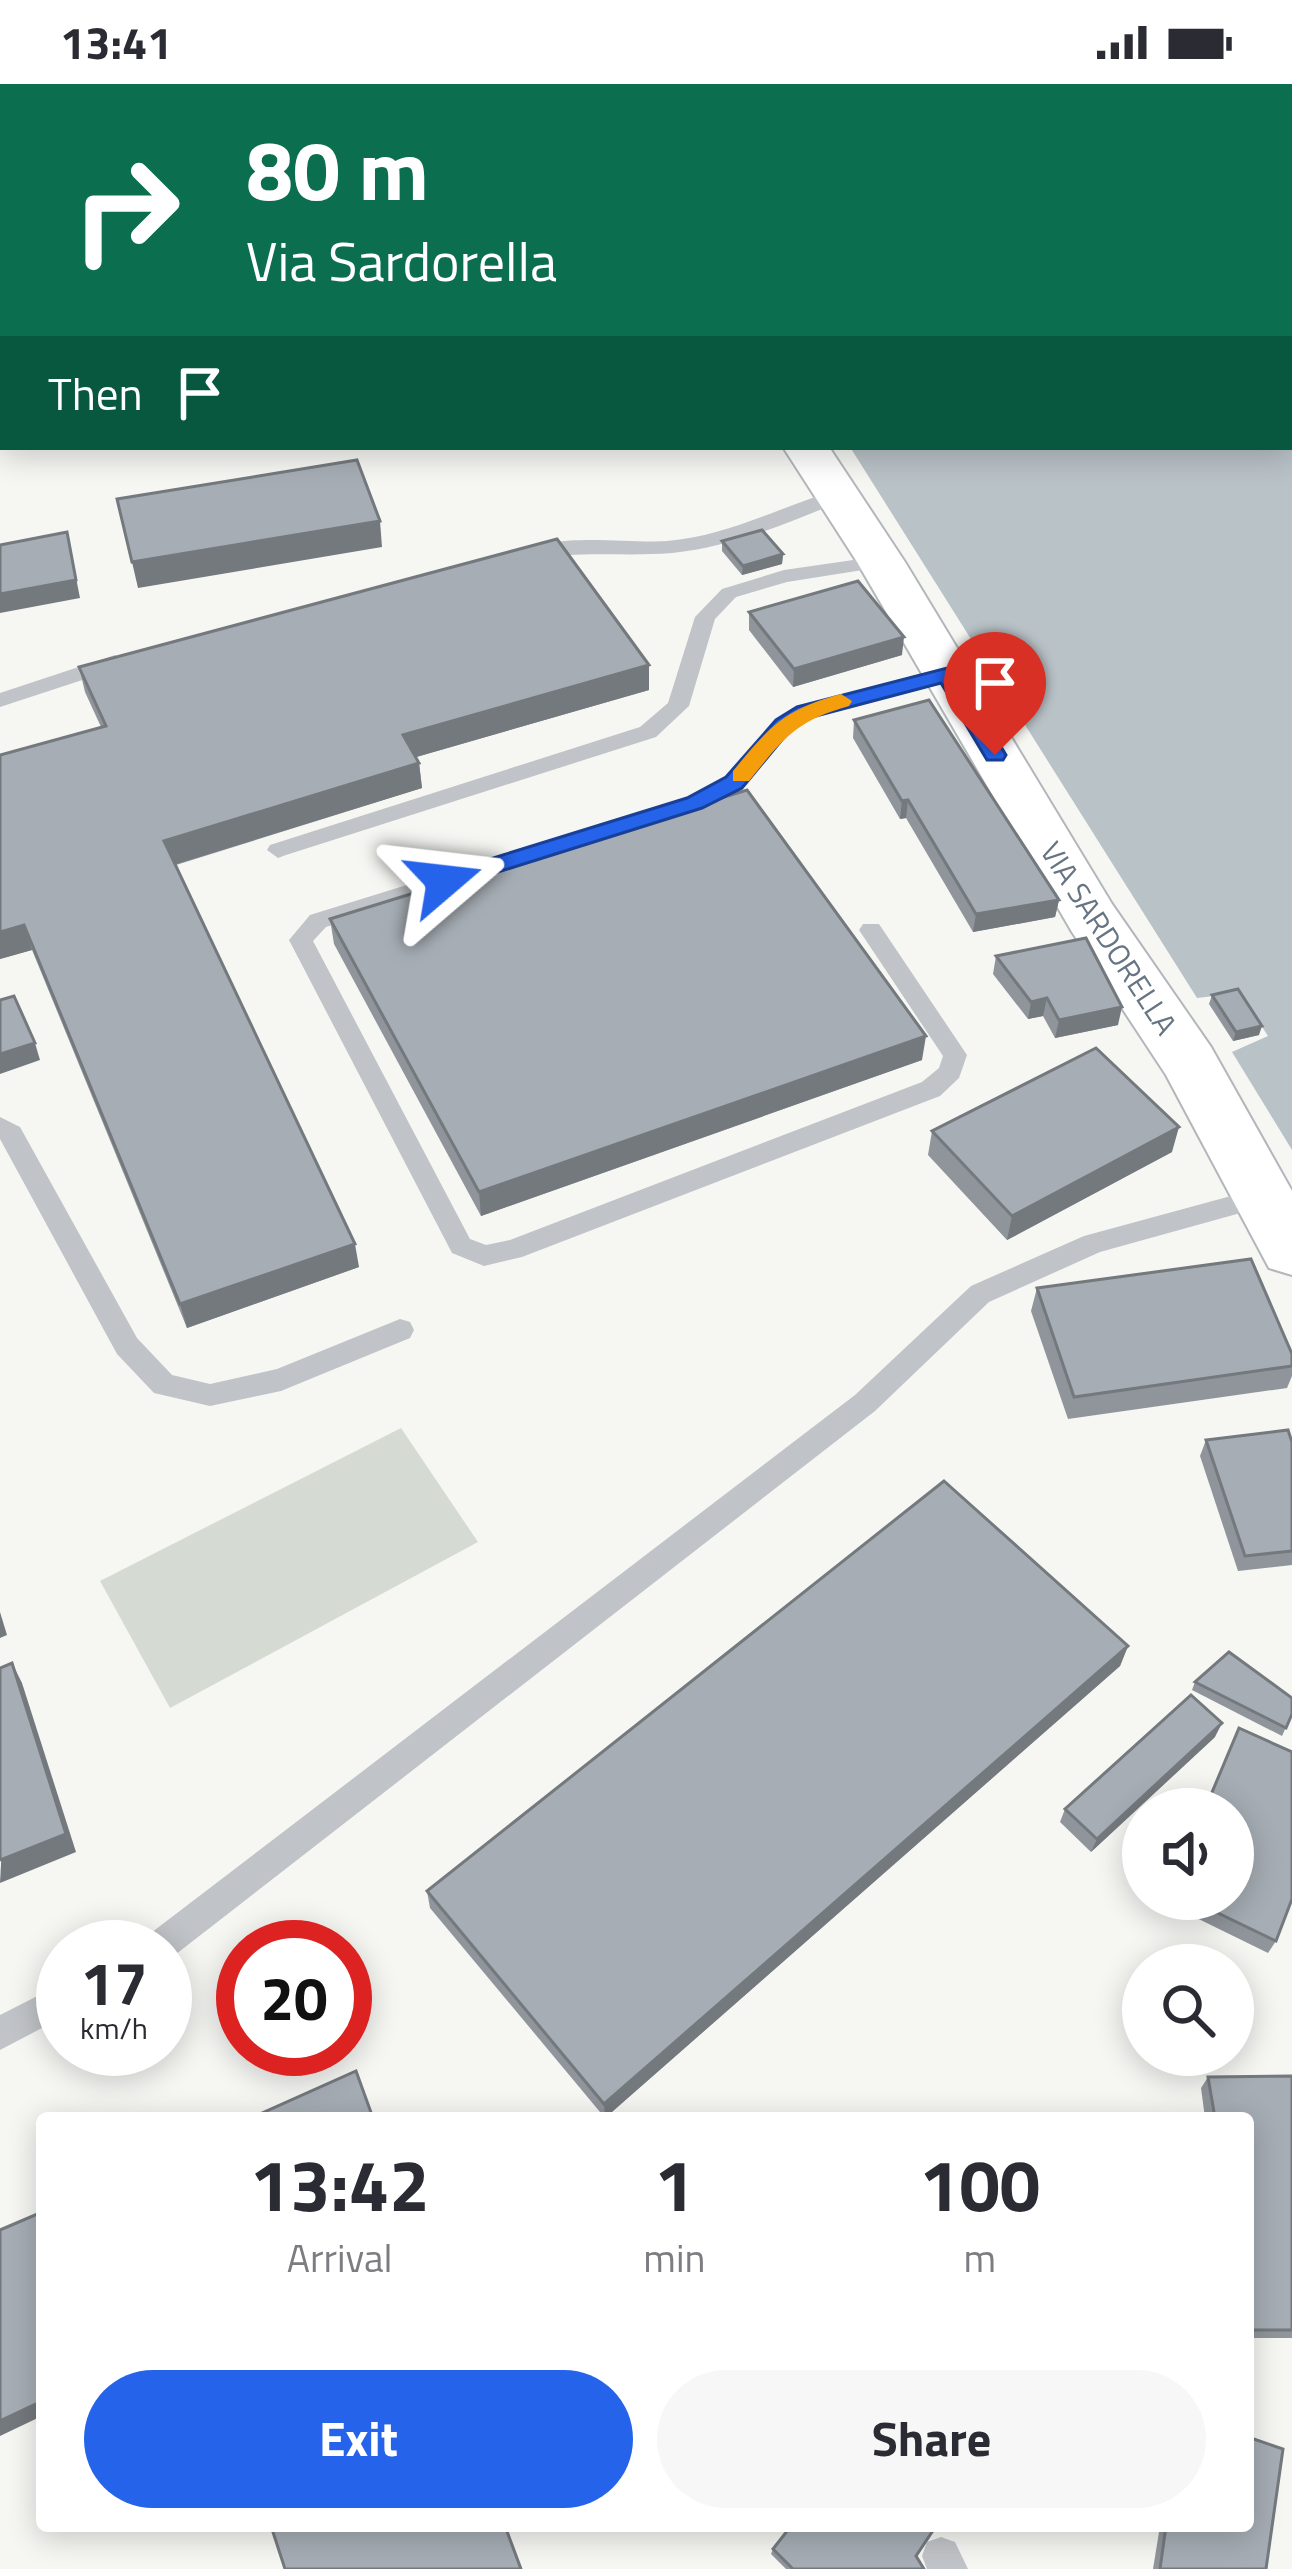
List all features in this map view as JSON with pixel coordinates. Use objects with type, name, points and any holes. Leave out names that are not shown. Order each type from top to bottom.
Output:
[{"type":"main road","name":"VIA SARDORELLA","points":[[808,450],[881,562],[1092,918],[1190,1063],[1292,1250]]},
{"type":"lane","points":[[499,562],[566,545],[669,547],[715,538],[837,496]]},
{"type":"lane","points":[[278,850],[648,732],[678,706],[705,617],[729,593],[784,576],[881,562]]},
{"type":"lane","points":[[0,700],[77,671],[144,654]]},
{"type":"lane","points":[[871,930],[955,1055],[950,1072],[931,1089],[513,1250],[484,1256],[461,1246],[301,940],[318,921],[694,803],[734,783],[783,724],[804,712],[947,674]]},
{"type":"lane","points":[[0,1126],[11,1134],[127,1346],[164,1385],[210,1395],[281,1381],[400,1330]]},
{"type":"lane","points":[[192,1922],[865,1403],[980,1294],[1093,1243],[1264,1197]]},
{"type":"lane","points":[[0,2033],[36,2014]]},
{"type":"shaded area","points":[[852,450],[1292,450],[1292,1150],[1232,1052],[1268,1036],[1240,993],[1197,998]]},
{"type":"shaded area","points":[[401,1428],[478,1542],[170,1708],[100,1581]]},
{"type":"building","points":[[357,460],[380,521],[132,562],[117,499]]},
{"type":"building","points":[[762,530],[783,554],[743,566],[722,541]]},
{"type":"building","points":[[67,532],[76,580],[0,594],[0,545]]},
{"type":"building","points":[[557,539],[649,665],[403,735],[419,763],[164,841],[355,1244],[180,1304],[24,925],[0,932],[0,755],[106,726],[79,667]]},
{"type":"building","points":[[858,581],[904,637],[794,669],[749,612]]},
{"type":"building","points":[[929,700],[1059,900],[976,914],[908,800],[902,801],[854,720]]},
{"type":"building","points":[[747,790],[926,1036],[479,1192],[330,919]]},
{"type":"building","points":[[1086,938],[1122,1007],[1059,1020],[1047,998],[1031,1002],[996,956]]},
{"type":"building","points":[[1238,989],[1262,1026],[1236,1032],[1212,995]]},
{"type":"building","points":[[14,996],[35,1043],[0,1054],[0,1000]]},
{"type":"building","points":[[1096,1048],[1179,1127],[1012,1216],[932,1131]]},
{"type":"building","points":[[1251,1259],[1292,1354],[1292,1366],[1074,1397],[1037,1288]]},
{"type":"building","points":[[1288,1430],[1292,1442],[1292,1551],[1245,1556],[1206,1440]]},
{"type":"building","points":[[944,1481],[1128,1646],[604,2104],[427,1891]]},
{"type":"building","points":[[1229,1652],[1292,1698],[1286,1728],[1195,1682]]},
{"type":"building","points":[[12,1663],[66,1834],[0,1860],[0,1668]]},
{"type":"building","points":[[1191,1695],[1222,1723],[1152,1788],[1122,1788],[1122,1816],[1097,1839],[1065,1809]]},
{"type":"building","points":[[1239,1728],[1292,1752],[1292,1899],[1276,1941],[1232,1920],[1254,1920],[1254,1788],[1214,1788]]},
{"type":"building","points":[[345,2076],[358,2076],[371,2112],[264,2112]]},
{"type":"building","points":[[1292,2076],[1292,2330],[1254,2330],[1254,2112],[1214,2112],[1208,2077]]},
{"type":"building","points":[[36,2215],[36,2404],[0,2421],[0,2230]]},
{"type":"building","points":[[1254,2439],[1283,2449],[1266,2569],[1160,2569],[1165,2532],[1254,2532]]},
{"type":"building","points":[[273,2532],[507,2532],[521,2569],[285,2569]]},
{"type":"building","points":[[786,2532],[932,2532],[916,2556],[924,2569],[793,2569],[773,2549]]},
{"type":"slow traffic","points":[[741,776],[783,724],[841,701]]},
{"type":"route","points":[[444,881],[694,803],[734,783],[783,724],[804,712],[947,674],[995,755]]}]
